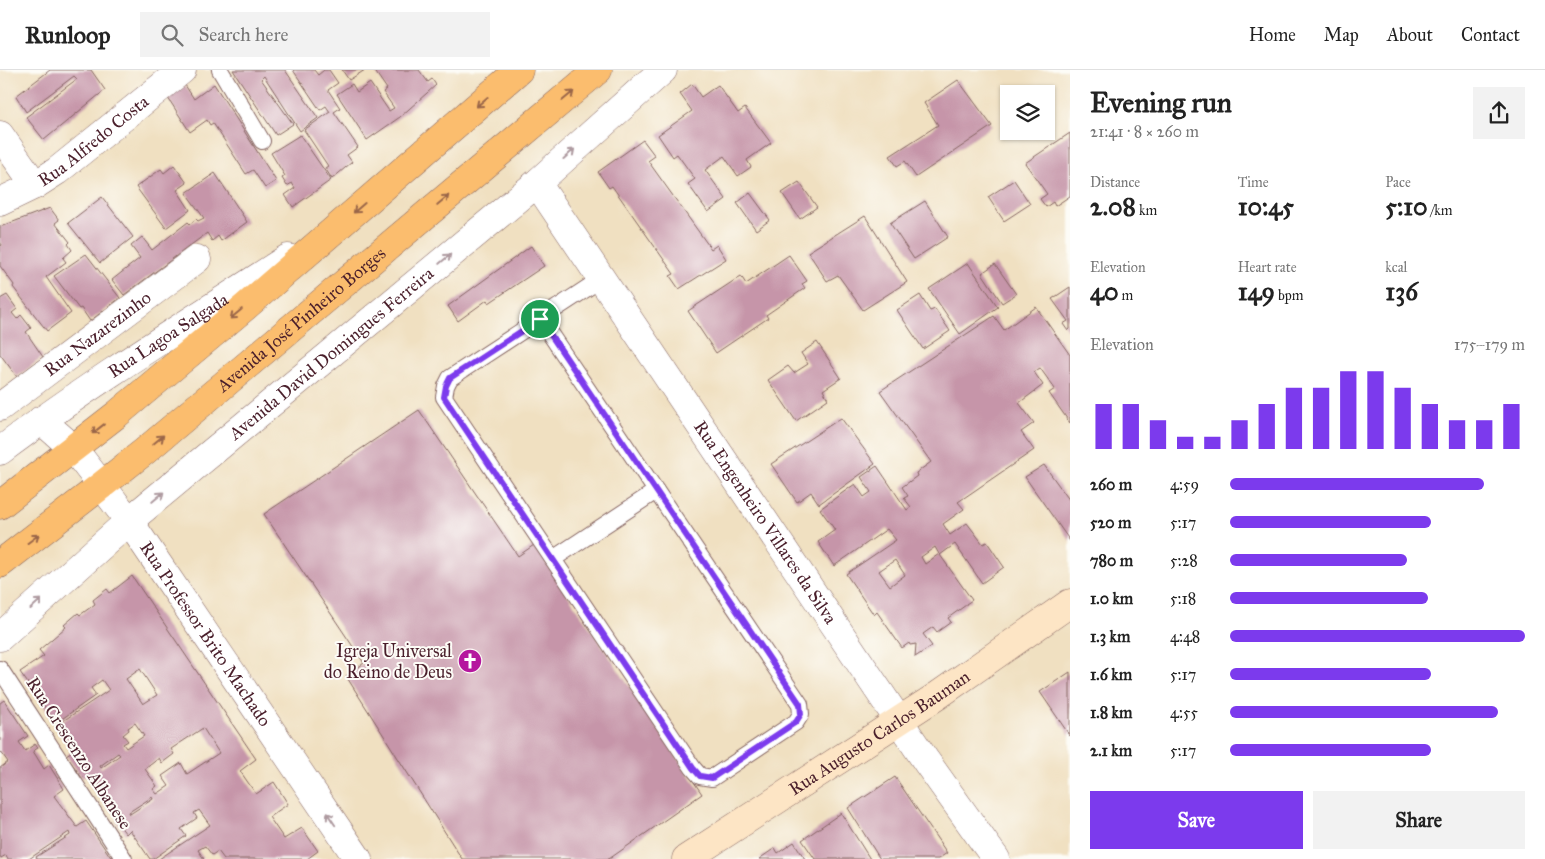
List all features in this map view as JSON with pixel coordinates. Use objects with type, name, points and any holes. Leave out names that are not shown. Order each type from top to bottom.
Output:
[{"type":"main road","points":[[0,505],[116,415],[519,70]]},
{"type":"main road","name":"Avenida José Pinheiro Borges","points":[[0,564],[102,486],[598,70]]},
{"type":"main road","name":"Rua Augusto Carlos Bauman","points":[[686,859],[898,721],[1070,603]]},
{"type":"street","name":"Rua Alfredo Costa","points":[[0,202],[35,185],[57,171],[182,70]]},
{"type":"street","name":"Avenida David Domingues Ferreira","points":[[0,637],[129,521],[537,183],[663,70]]},
{"type":"street","points":[[0,135],[35,185]]},
{"type":"street","name":"Rua Engenheiro Villares da Silva","points":[[537,183],[898,721],[996,859]]},
{"type":"street","name":"Rua Lagoa Salgada","points":[[0,451],[94,384],[339,225]]},
{"type":"street","name":"Rua Nazarezinho","points":[[0,407],[197,259]]},
{"type":"street","name":"Rua Professor Brito Machado","points":[[41,420],[73,448],[129,521],[358,859]]},
{"type":"lane","points":[[220,70],[262,141]]},
{"type":"lane","points":[[540,319],[800,704],[801,714],[796,722],[712,778],[700,776],[693,768],[444,397],[450,378],[601,279]]},
{"type":"lane","points":[[553,559],[656,491]]},
{"type":"lane","name":"Rua Crescenzo Albanese","points":[[0,669],[124,859]]},
{"type":"building","points":[[50,70],[91,70],[105,90],[44,140],[26,117],[77,79],[74,76],[26,112],[16,96]]},
{"type":"building","points":[[233,70],[285,70],[318,118],[300,131],[264,76],[261,79],[293,124],[276,135]]},
{"type":"building","points":[[293,70],[314,70],[318,75],[324,70],[329,70],[338,83],[328,90],[340,108],[334,112],[358,147],[347,155],[352,162],[332,179],[325,168],[328,166],[304,130],[330,112],[326,106],[320,110]]},
{"type":"building","points":[[342,70],[365,70],[349,80]]},
{"type":"building","points":[[374,70],[419,70],[428,82],[432,79],[436,85],[400,117],[367,140],[337,94],[352,84],[357,92],[370,83],[389,111],[394,108],[383,92],[387,89]]},
{"type":"building","points":[[958,80],[992,126],[916,177],[905,161],[897,166],[890,156],[938,125],[924,103]]},
{"type":"building","points":[[214,84],[276,181],[265,188],[253,170],[246,174],[213,123],[210,125],[207,120],[190,132],[168,98],[185,85],[194,99]]},
{"type":"building","points":[[692,84],[701,97],[718,85],[738,113],[745,108],[771,143],[747,160],[751,167],[738,176],[724,156],[705,170],[726,199],[708,212],[688,184],[695,179],[677,154],[673,157],[658,135],[692,111],[680,94]]},
{"type":"building","points":[[1070,133],[1070,196],[1055,206],[1053,202],[1046,207],[1040,199],[1047,194],[1025,163]]},
{"type":"building","points":[[300,135],[331,180],[293,207],[285,195],[295,188],[292,183],[287,186],[282,178],[285,176],[271,153]]},
{"type":"building","points":[[643,140],[655,156],[648,161],[711,249],[717,245],[726,259],[679,289],[670,276],[674,274],[612,186],[609,188],[598,172]]},
{"type":"building","points":[[174,165],[187,183],[177,190],[190,210],[166,228],[136,187],[161,169],[164,173]]},
{"type":"building","points":[[215,173],[247,222],[221,241],[218,236],[212,241],[207,233],[124,295],[112,280],[140,258],[131,246],[142,237],[152,250],[188,222],[190,224],[196,219],[198,221],[204,218],[186,193]]},
{"type":"building","points":[[1014,180],[1030,204],[1004,221],[988,197]]},
{"type":"building","points":[[799,182],[817,207],[800,219],[782,193]]},
{"type":"building","points":[[750,193],[770,220],[756,230],[737,203]]},
{"type":"building","points":[[102,197],[133,237],[100,263],[68,223]]},
{"type":"building","points":[[925,201],[948,237],[914,259],[890,223]]},
{"type":"building","points":[[50,208],[59,220],[55,223],[70,242],[68,244],[72,250],[63,258],[66,262],[46,277],[71,313],[47,331],[13,287],[14,285],[0,266],[0,247],[2,245],[0,242],[0,227]]},
{"type":"building","points":[[865,216],[907,282],[863,310],[838,275],[827,281],[808,252]]},
{"type":"building","points":[[531,246],[544,266],[489,303],[487,300],[458,321],[448,306]]},
{"type":"building","points":[[86,254],[120,298],[90,321],[54,276]]},
{"type":"building","points":[[789,255],[807,281],[802,284],[805,288],[766,315],[768,318],[716,353],[688,311],[741,276],[746,284]]},
{"type":"building","points":[[968,263],[998,307],[960,334],[929,289]]},
{"type":"building","points":[[995,264],[1016,294],[1002,303],[982,273]]},
{"type":"building","points":[[1070,287],[1070,329],[1068,331],[1063,324],[1068,321],[1052,299]]},
{"type":"building","points":[[7,295],[17,309],[12,313],[17,319],[21,315],[31,328],[26,332],[43,357],[17,377],[0,354],[0,299]]},
{"type":"building","points":[[920,295],[930,311],[935,309],[950,331],[923,349],[897,310]]},
{"type":"building","points":[[1036,307],[1070,355],[1070,423],[1049,393],[1055,389],[1040,368],[1034,372],[1043,385],[1019,403],[1034,423],[1021,432],[1034,450],[958,502],[964,509],[943,524],[950,535],[967,523],[983,544],[987,542],[1004,567],[982,583],[955,544],[940,555],[972,600],[948,618],[951,622],[937,632],[933,627],[923,634],[932,646],[915,657],[916,644],[910,645],[909,643],[902,648],[877,612],[874,615],[846,574],[896,540],[887,529],[834,566],[818,542],[835,530],[820,509],[855,484],[864,497],[871,492],[861,477],[877,466],[907,510],[911,507],[904,498],[908,496],[902,487],[931,462],[880,391],[994,316],[1004,330]],"holes":[[[935,547],[939,554],[925,564],[921,557]],[[895,560],[905,575],[890,586],[879,571]]]},
{"type":"building","points":[[817,342],[841,378],[823,390],[828,399],[796,421],[768,380],[788,366],[794,373],[808,364],[801,353]]},
{"type":"building","name":"Igreja Universal do Reino de Deus","points":[[419,410],[518,556],[534,545],[702,794],[609,859],[462,859],[346,676],[364,663],[264,514]]},
{"type":"building","points":[[841,418],[875,464],[819,504],[811,492],[797,502],[771,464]]},
{"type":"building","points":[[1044,465],[1070,501],[1070,541],[1025,477]]},
{"type":"building","points":[[132,576],[256,759],[240,771],[256,794],[274,782],[288,804],[269,817],[284,839],[302,828],[318,851],[307,859],[224,859],[218,851],[212,855],[205,846],[198,850],[204,859],[159,859],[210,825],[199,810],[194,813],[197,818],[181,829],[186,836],[153,859],[150,859],[130,830],[126,834],[116,821],[121,818],[100,785],[95,788],[87,775],[82,778],[66,755],[74,750],[57,725],[109,690],[102,680],[91,688],[96,695],[56,723],[20,672],[44,656],[39,650],[66,627],[64,625],[78,613],[80,615],[95,604],[93,600],[107,589],[110,593]],"holes":[[[140,669],[157,695],[143,704],[126,679]],[[135,723],[144,736],[126,748],[123,744],[128,741],[123,735],[129,730],[128,728]],[[203,728],[219,753],[187,774],[181,763],[162,776],[169,786],[157,794],[153,789],[157,786],[145,769],[159,758],[162,763],[174,754],[171,749]],[[118,753],[120,755],[101,768],[100,766]],[[152,797],[153,799],[130,814],[129,812]]]},
{"type":"building","points":[[1070,672],[1070,736],[1040,692]]},
{"type":"building","points":[[4,700],[28,736],[19,742],[25,751],[35,744],[38,748],[33,751],[44,769],[49,765],[64,789],[54,796],[77,827],[86,821],[112,859],[37,859],[36,857],[70,835],[69,832],[29,859],[8,859],[6,855],[1,858],[0,768],[8,762],[0,753],[0,703]]},
{"type":"building","points":[[895,777],[947,853],[938,859],[880,859],[848,808]]},
{"type":"building","points":[[841,813],[870,859],[815,859],[802,840]]},
{"type":"building","points":[[794,842],[805,859],[759,859],[775,848],[778,853]]},
{"type":"place","name":"Igreja Universal do Reino de Deus","points":[[470,661]]},
{"type":"route","points":[[540,319],[800,704],[801,714],[796,722],[712,778],[700,776],[693,768],[444,397],[450,378],[540,319]]}]
